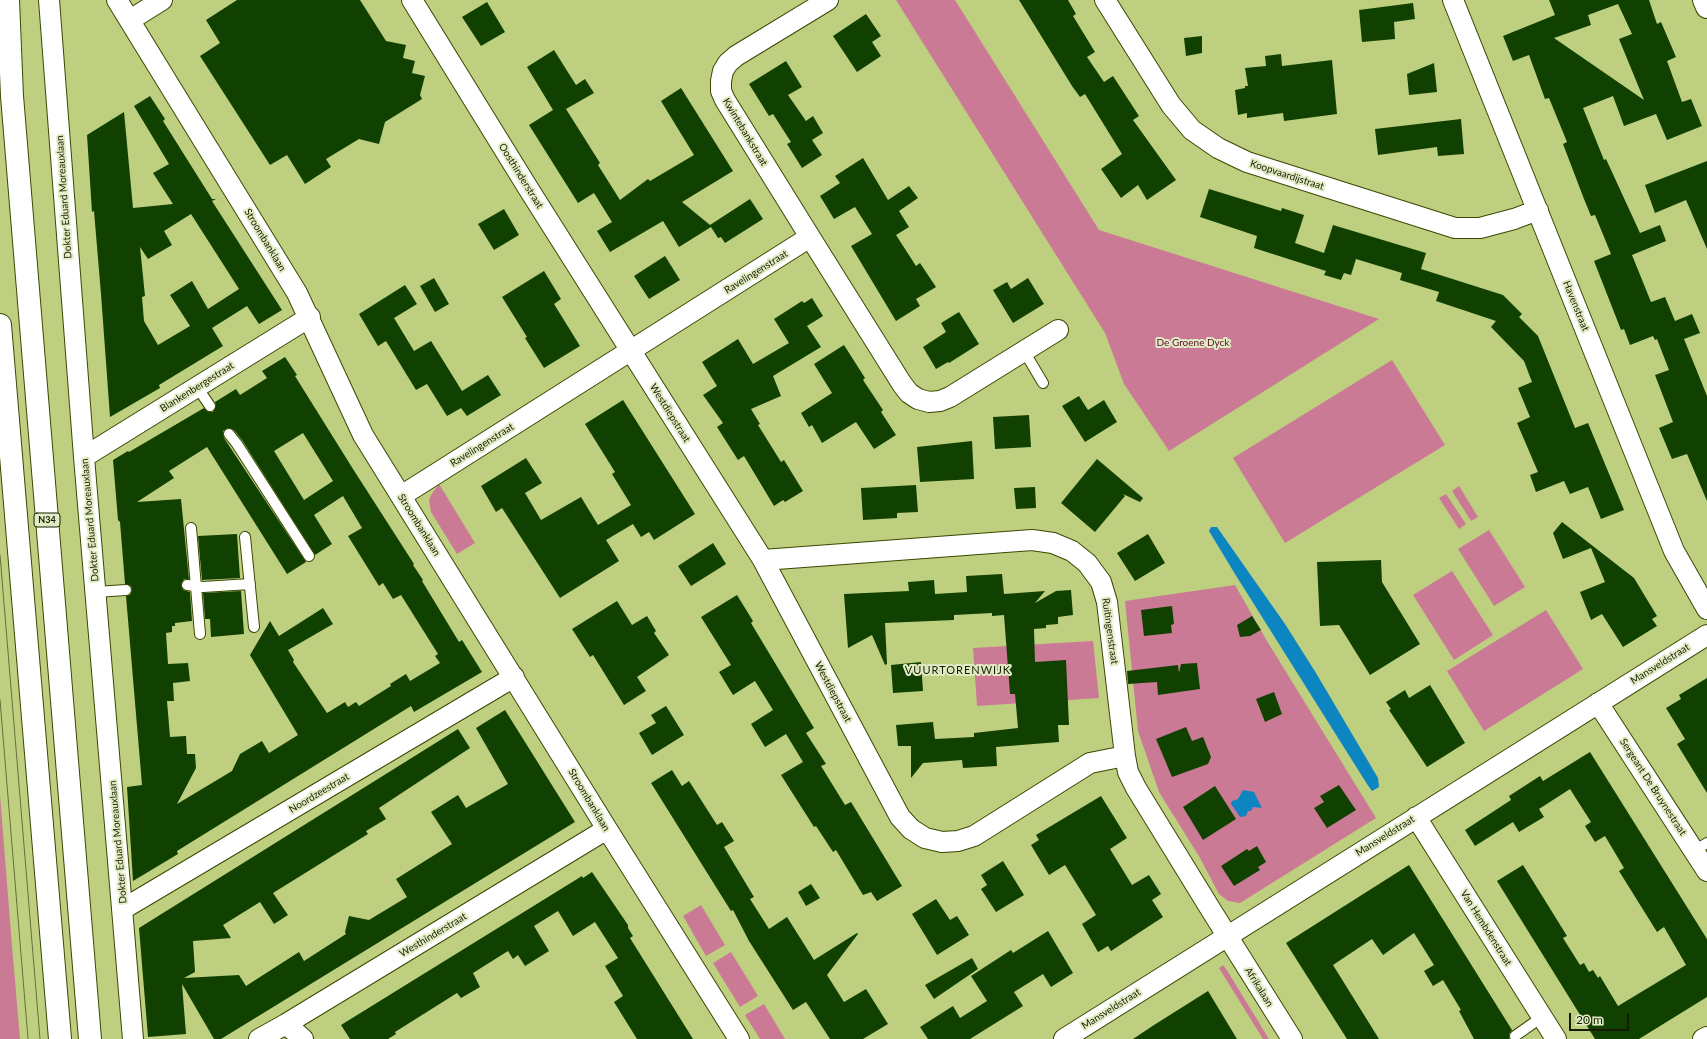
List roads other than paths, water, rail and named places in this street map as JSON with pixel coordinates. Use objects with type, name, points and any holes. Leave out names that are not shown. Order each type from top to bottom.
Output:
[{"type":"main road","name":"N34","points":[[8,0],[13,104],[90,1039]]},
{"type":"main road","points":[[1704,0],[1707,7]]},
{"type":"main road","points":[[0,325],[60,1039]]},
{"type":"street","name":"Dokter Eduard Moreauxlaan","points":[[48,0],[84,457],[133,1039]]},
{"type":"street","name":"Stroombanklaan","points":[[117,0],[297,293],[310,317],[363,435],[739,1039]]},
{"type":"street","points":[[130,20],[162,0]]},
{"type":"street","name":"Oosthinderstraat","points":[[412,0],[631,351]]},
{"type":"street","name":"Koopvaardijstraat","points":[[1105,0],[1171,105],[1192,130],[1218,148],[1248,162],[1455,228],[1480,228],[1514,219],[1538,210]]},
{"type":"street","name":"Havenstraat","points":[[1453,0],[1674,551],[1707,609]]},
{"type":"street","name":"Kwintebankstraat","points":[[810,237],[725,100],[721,91],[721,81],[723,72],[728,63],[736,56],[815,3]]},
{"type":"street","points":[[810,237],[902,384],[909,393],[918,399],[929,402],[940,401],[950,397],[1058,330]]},
{"type":"street","name":"Ravelingenstraat","points":[[401,496],[810,237]]},
{"type":"street","name":"Blankenbergestraat","points":[[84,457],[310,317]]},
{"type":"street","name":"Westdiepstraat","points":[[631,351],[763,560],[900,817],[911,829],[926,838],[942,842],[958,841],[974,836],[1090,764],[1125,756]]},
{"type":"street","name":"Ruitingenstraat","points":[[763,560],[1032,540],[1053,543],[1072,551],[1087,563],[1101,582],[1107,602],[1128,772],[1136,788],[1227,936]]},
{"type":"street","name":"Mansveldstraat","points":[[1064,1039],[1707,635]]},
{"type":"street","name":"Noordzeestraat","points":[[123,909],[514,678]]},
{"type":"street","name":"Sergeant De Bruynestraat","points":[[1598,703],[1700,847],[1707,872]]},
{"type":"street","name":"Van Hembdenstraat","points":[[1416,817],[1556,1039]]},
{"type":"street","name":"Westhinderstraat","points":[[259,1039],[607,829]]},
{"type":"street","name":"Afrikalaan","points":[[1227,936],[1292,1039]]},
{"type":"street","points":[[286,1024],[303,1039]]},
{"type":"street","points":[[1703,1039],[1707,1036]]},
{"type":"lane","points":[[1024,351],[1043,383]]},
{"type":"lane","points":[[197,387],[210,406]]},
{"type":"lane","points":[[229,434],[309,556]]},
{"type":"lane","points":[[191,528],[192,586],[200,634]]},
{"type":"lane","points":[[245,537],[254,627]]},
{"type":"lane","points":[[192,586],[250,584]]},
{"type":"lane","points":[[96,592],[126,590]]},
{"type":"lane","points":[[1515,1036],[1542,1017]]},
{"type":"water","points":[[1211,527],[1217,527],[1285,624],[1316,673],[1378,778],[1379,787],[1372,791],[1367,784],[1235,574],[1209,531]]},
{"type":"water","points":[[1243,790],[1254,792],[1262,808],[1253,807],[1251,811],[1248,811],[1246,816],[1240,817],[1231,804],[1232,801],[1238,799]]},
{"type":"tram line","points":[[0,555],[40,1039]]},
{"type":"tram line","points":[[0,700],[28,1039]]},
{"type":"district","name":"VUURTORENWIJK","points":[[958,670]]},
{"type":"park label","name":"De Groene Dyck","points":[[1193,343]]}]
